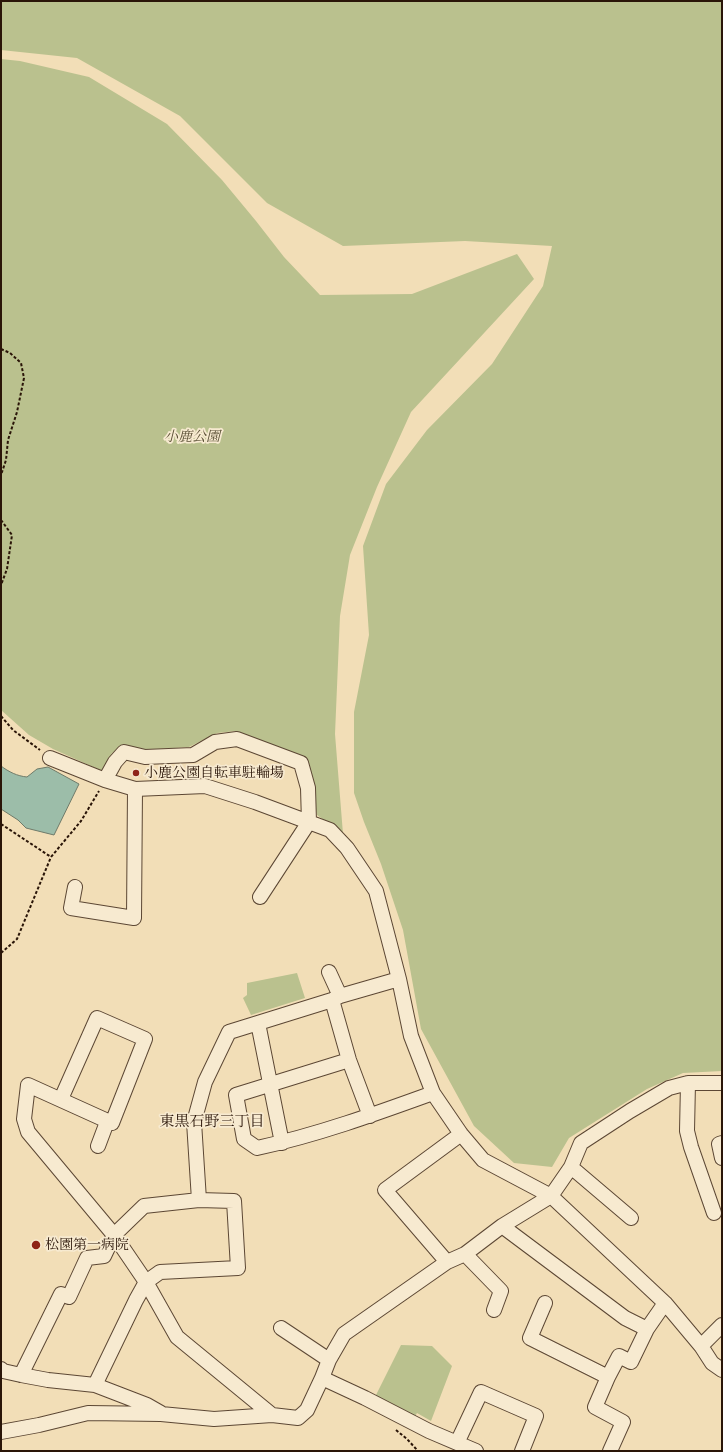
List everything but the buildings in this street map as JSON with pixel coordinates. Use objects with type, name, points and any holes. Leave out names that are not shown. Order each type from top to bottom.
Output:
[{"type":"street","points":[[105,780],[115,762],[124,752],[145,758],[193,755],[215,742],[237,739],[301,763],[308,788],[309,822],[260,898]]},
{"type":"street","points":[[50,758],[105,780],[135,789],[205,786],[256,802],[330,830],[347,848],[376,891],[399,979],[411,1036],[433,1093],[461,1134],[483,1160],[551,1196],[665,1303],[701,1346],[712,1363],[722,1370]]},
{"type":"street","points":[[75,887],[71,908],[134,918],[135,789]]},
{"type":"street","points":[[329,972],[349,1060],[370,1116]]},
{"type":"street","points":[[199,1200],[194,1122],[205,1082],[229,1032],[399,979]]},
{"type":"street","points":[[61,1099],[98,1018],[146,1039],[112,1123],[28,1085],[24,1119],[28,1132],[114,1235],[146,1282],[177,1337],[272,1415]]},
{"type":"street","points":[[258,1023],[282,1142]]},
{"type":"street","points":[[349,1060],[236,1095],[244,1139],[257,1148],[282,1142],[370,1116],[433,1093]]},
{"type":"street","points":[[1,1432],[39,1425],[88,1413],[161,1414],[214,1419],[272,1415],[298,1418],[307,1410],[329,1360],[344,1334],[448,1262],[465,1254],[502,1226],[551,1196],[571,1167],[581,1143],[669,1088],[688,1083],[722,1083]]},
{"type":"street","points":[[688,1083],[687,1131],[691,1147],[714,1213]]},
{"type":"street","points":[[98,1146],[108,1122]]},
{"type":"street","points":[[448,1262],[385,1190],[461,1134]]},
{"type":"street","points":[[722,1143],[718,1144],[722,1158]]},
{"type":"street","points":[[571,1167],[631,1218]]},
{"type":"street","points":[[21,1375],[61,1294],[69,1297],[87,1258],[104,1256],[114,1235],[144,1206],[199,1200],[234,1201],[238,1268],[160,1272],[146,1282],[95,1385]]},
{"type":"street","points":[[502,1226],[625,1318],[647,1329]]},
{"type":"street","points":[[465,1254],[501,1291],[494,1310]]},
{"type":"street","points":[[545,1302],[530,1338],[608,1377]]},
{"type":"street","points":[[610,1451],[623,1422],[595,1407],[619,1356],[631,1362],[647,1329],[665,1303]]},
{"type":"street","points":[[701,1346],[722,1325]]},
{"type":"street","points":[[281,1328],[329,1360]]},
{"type":"street","points":[[1,1369],[3,1371],[48,1380],[95,1385],[146,1404],[161,1414]]},
{"type":"street","points":[[322,1378],[401,1417],[476,1451]]},
{"type":"street","points":[[457,1443],[481,1392],[536,1416],[522,1451]]},
{"type":"path","points":[[1,349],[10,353],[21,363],[24,378],[17,412],[8,440],[6,460],[1,475]]},
{"type":"path","points":[[1,520],[12,535],[7,569],[1,585]]},
{"type":"path","points":[[1,716],[13,730],[50,758]]},
{"type":"path","points":[[1,953],[17,939],[50,857],[81,821],[105,780]]},
{"type":"path","points":[[1,824],[50,857]]},
{"type":"path","points":[[401,1417],[395,1429],[418,1451]]},
{"type":"green space","points":[[1,1],[722,1],[722,1071],[683,1073],[647,1089],[569,1138],[552,1167],[514,1163],[474,1126],[421,1029],[403,930],[381,864],[354,793],[354,712],[369,635],[363,546],[386,484],[427,430],[492,364],[543,286],[552,246],[465,241],[343,246],[267,203],[180,116],[77,58],[1,50]]},
{"type":"green space","name":"小鹿公園","points":[[1,59],[20,61],[89,77],[167,124],[222,180],[284,257],[320,295],[412,294],[517,254],[534,279],[411,412],[377,487],[350,555],[340,616],[335,734],[343,834],[317,815],[306,758],[236,731],[217,733],[189,747],[145,750],[129,746],[112,753],[102,771],[53,749],[29,735],[1,710]]},
{"type":"green space","points":[[297,973],[305,998],[251,1015],[243,998],[247,995],[247,983]]},
{"type":"green space","points":[[401,1345],[432,1346],[452,1366],[431,1421],[417,1413],[414,1418],[375,1397]]},
{"type":"shaded area","points":[[1,766],[20,776],[27,777],[37,769],[48,767],[79,784],[54,835],[26,828],[18,820],[1,809]]},
{"type":"place","name":"小鹿公園自転車駐輪場","points":[[136,773]]},
{"type":"place","name":"松園第一病院","points":[[36,1245]]},
{"type":"district","name":"東黒石野三丁目","points":[[212,1122]]}]
